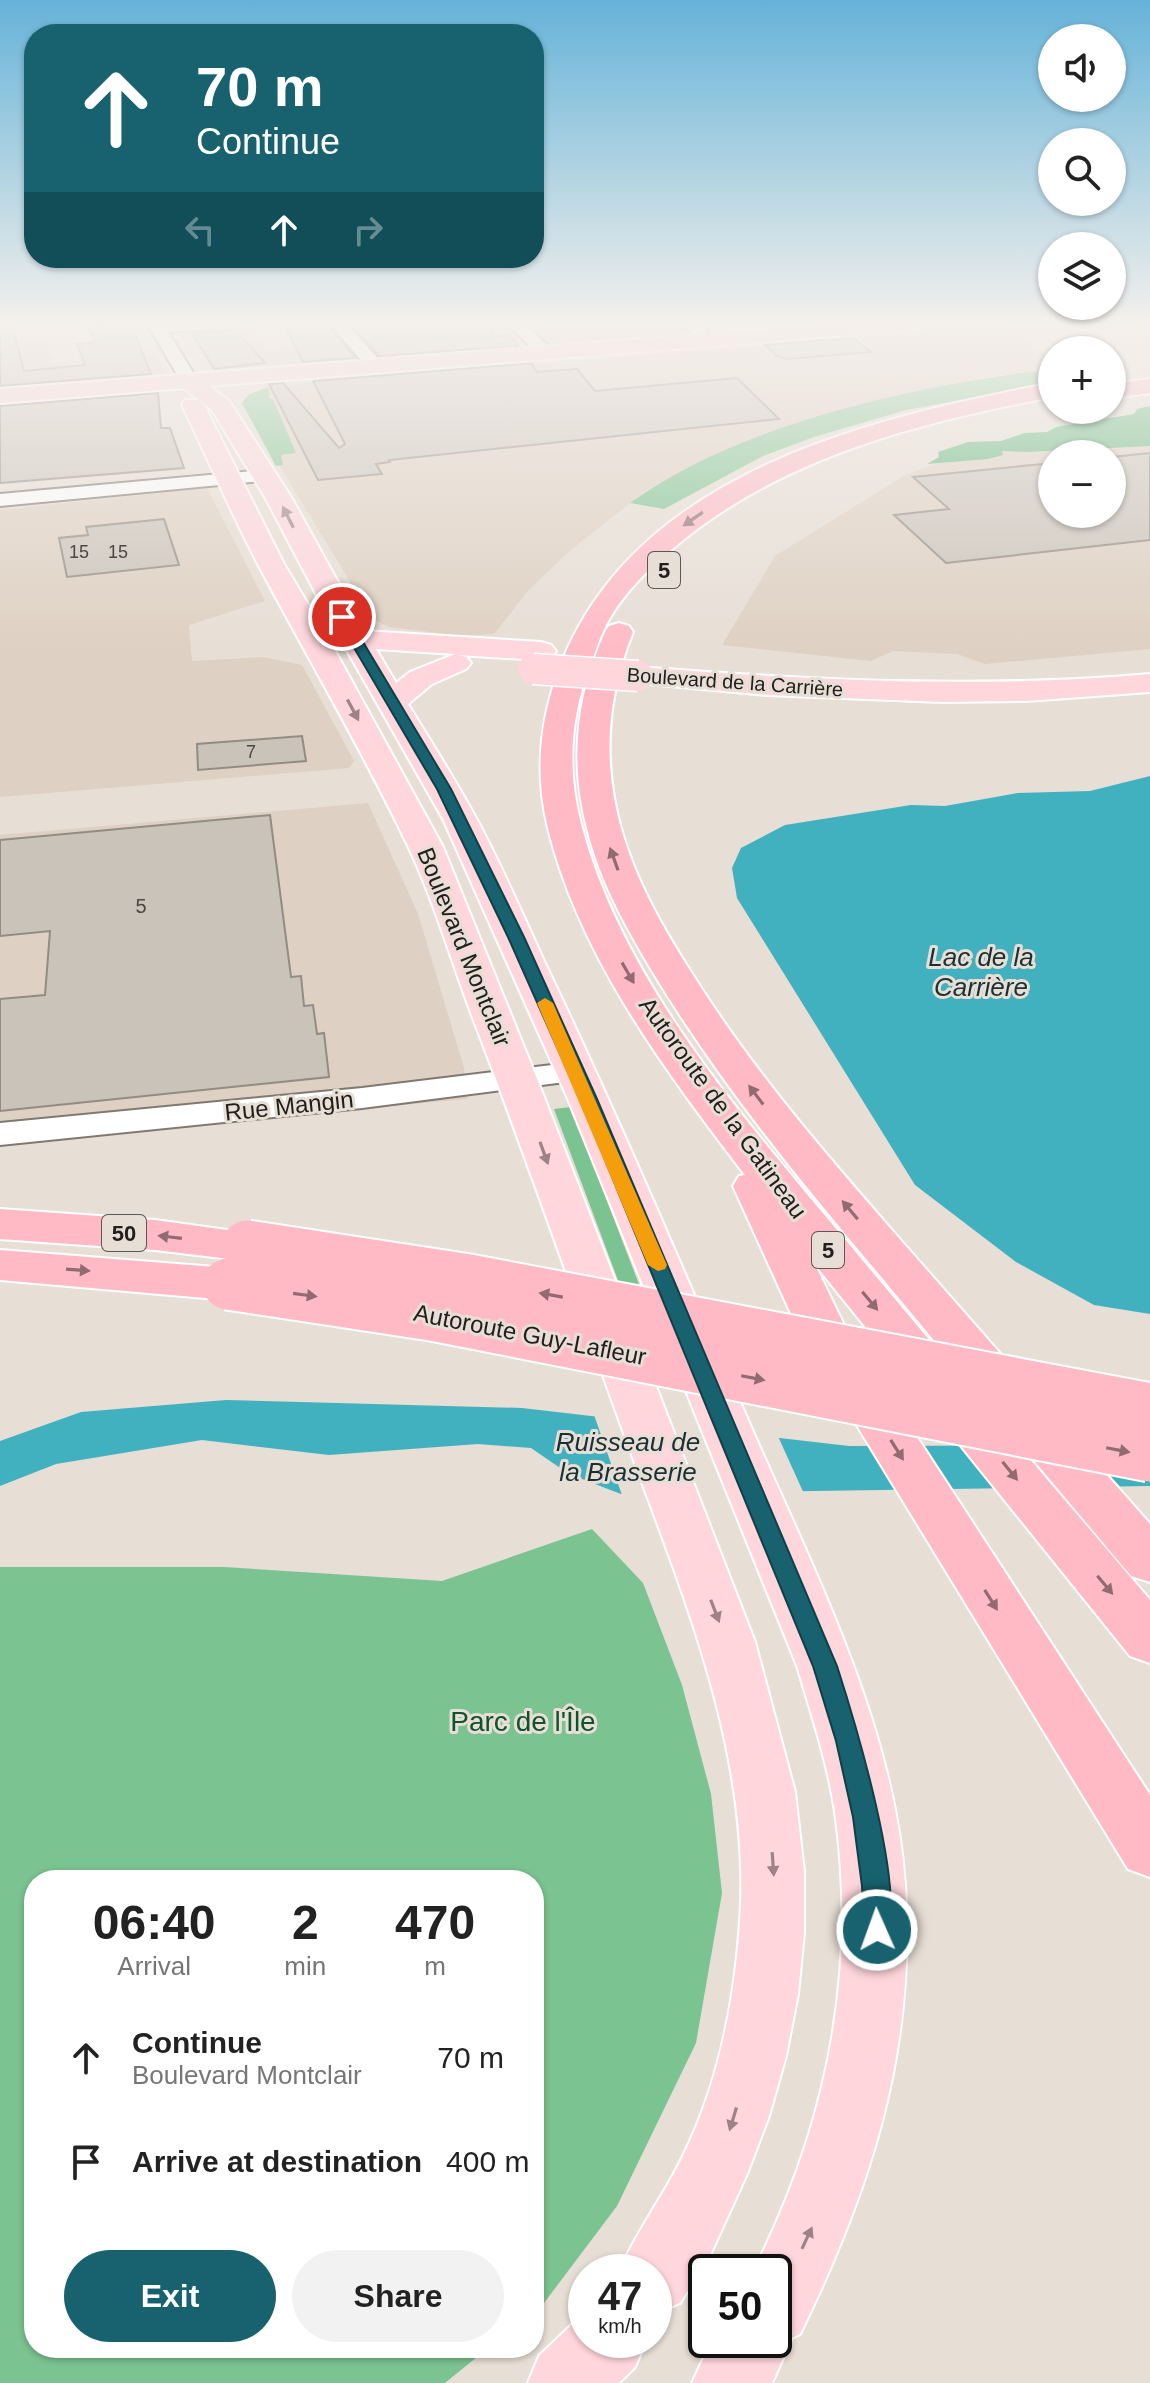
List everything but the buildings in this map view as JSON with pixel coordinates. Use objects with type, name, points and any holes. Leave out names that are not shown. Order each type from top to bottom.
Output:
[{"type":"highway","name":"Autoroute de la Gatineau","points":[[867,435],[819,452],[751,483],[681,527],[640,563],[606,601],[581,644],[564,689],[557,729],[557,774],[567,837],[593,904],[620,960],[657,1021],[717,1108],[798,1212],[1150,1640]]},
{"type":"highway","name":"Autoroute de la Gatineau","points":[[913,435],[850,455],[780,486],[717,525],[667,568],[629,614],[603,668],[591,739],[596,796],[615,864],[638,914],[679,984],[776,1121],[1005,1392],[1141,1543]]},
{"type":"highway","points":[[717,1108],[822,1329],[1099,1773],[1150,1849]]},
{"type":"highway","name":"Autoroute Guy-Lafleur","points":[[0,1224],[238,1265],[448,1318],[1150,1456]]},
{"type":"highway","name":"Autoroute Guy-Lafleur","points":[[0,1265],[238,1265],[422,1272],[1150,1409]]},
{"type":"highway","points":[[1099,1773],[1150,1873]]},
{"type":"main road","name":"Boulevard Montclair","points":[[207,435],[426,847],[517,1079],[727,1642],[760,1767],[774,1874],[772,1930],[764,1998],[730,2128],[701,2195],[667,2254]]},
{"type":"main road","name":"Boulevard Montclair","points":[[239,435],[460,819],[577,1072],[825,1666],[848,1741],[866,1817],[875,1886],[878,1952],[873,2014],[843,2146],[821,2206],[792,2269]]},
{"type":"main road","name":"Boulevard de la Carrière","points":[[317,643],[955,693],[1150,683]]},
{"type":"main road","name":"Boulevard de la Carrière","points":[[360,647],[456,663],[537,660]]},
{"type":"main road","points":[[392,702],[421,678],[456,663]]},
{"type":"main road","name":"Boulevard de la Carrière","points":[[642,667],[948,675],[1023,674],[1150,664]]},
{"type":"main road","points":[[566,2383],[590,2358]]},
{"type":"main road","points":[[730,2383],[745,2358]]},
{"type":"street","points":[[0,500],[265,476]]},
{"type":"street","name":"Rue Mangin","points":[[0,1134],[347,1100],[577,1072]]},
{"type":"shaded area","points":[[261,435],[770,435],[680,472],[647,490],[567,553],[527,592],[494,634],[462,636],[389,627],[373,619]]},
{"type":"shaded area","points":[[1040,435],[1150,435],[1150,649],[985,664],[957,654],[893,651],[871,661],[722,645],[775,556],[907,474],[976,450]]},
{"type":"shaded area","points":[[207,488],[265,601],[189,625],[192,661],[263,657],[302,665],[354,761],[349,768],[0,797],[0,510]]},
{"type":"shaded area","points":[[368,803],[418,914],[464,1068],[467,1099],[0,1143],[0,835]]},
{"type":"green space","points":[[259,435],[288,435],[296,453],[281,455],[283,465],[276,466]]},
{"type":"green space","points":[[764,435],[820,435],[763,456],[664,509],[630,503],[674,475]]},
{"type":"green space","points":[[1018,435],[1150,435],[1150,446],[1126,447],[1126,440],[1038,440],[1038,451],[1002,451],[1003,455],[988,459],[927,464],[939,457],[938,452],[968,442],[1001,441]]},
{"type":"green space","points":[[571,1107],[640,1287],[619,1283],[554,1109]]},
{"type":"green space","name":"Parc de l'Île","points":[[592,1529],[643,1583],[682,1685],[711,1794],[722,1893],[696,2043],[617,2206],[581,2254],[568,2254],[568,2271],[544,2303],[544,1870],[24,1870],[24,2358],[476,2358],[445,2383],[0,2383],[0,1567],[224,1567],[442,1581]]},
{"type":"water","name":"Lac de la Carrière","points":[[1150,776],[1150,1314],[1094,1305],[1016,1262],[915,1185],[737,898],[732,868],[741,848],[785,825],[911,805],[945,806],[1018,793],[1090,791]]},
{"type":"water","name":"Ruisseau de la Brasserie","points":[[226,1400],[522,1408],[849,1446],[1150,1445],[1150,1486],[621,1494],[569,1474],[531,1448],[478,1444],[329,1455],[202,1440],[56,1464],[0,1486],[0,1441],[81,1412]]},
{"type":"pier","points":[[593,1412],[777,1434],[805,1496],[623,1498]]},
{"type":"slow traffic","points":[[545,1003],[658,1265]]},
{"type":"route","points":[[342,617],[444,789],[516,937],[589,1099],[825,1666],[848,1741],[866,1817],[877,1930]]}]
